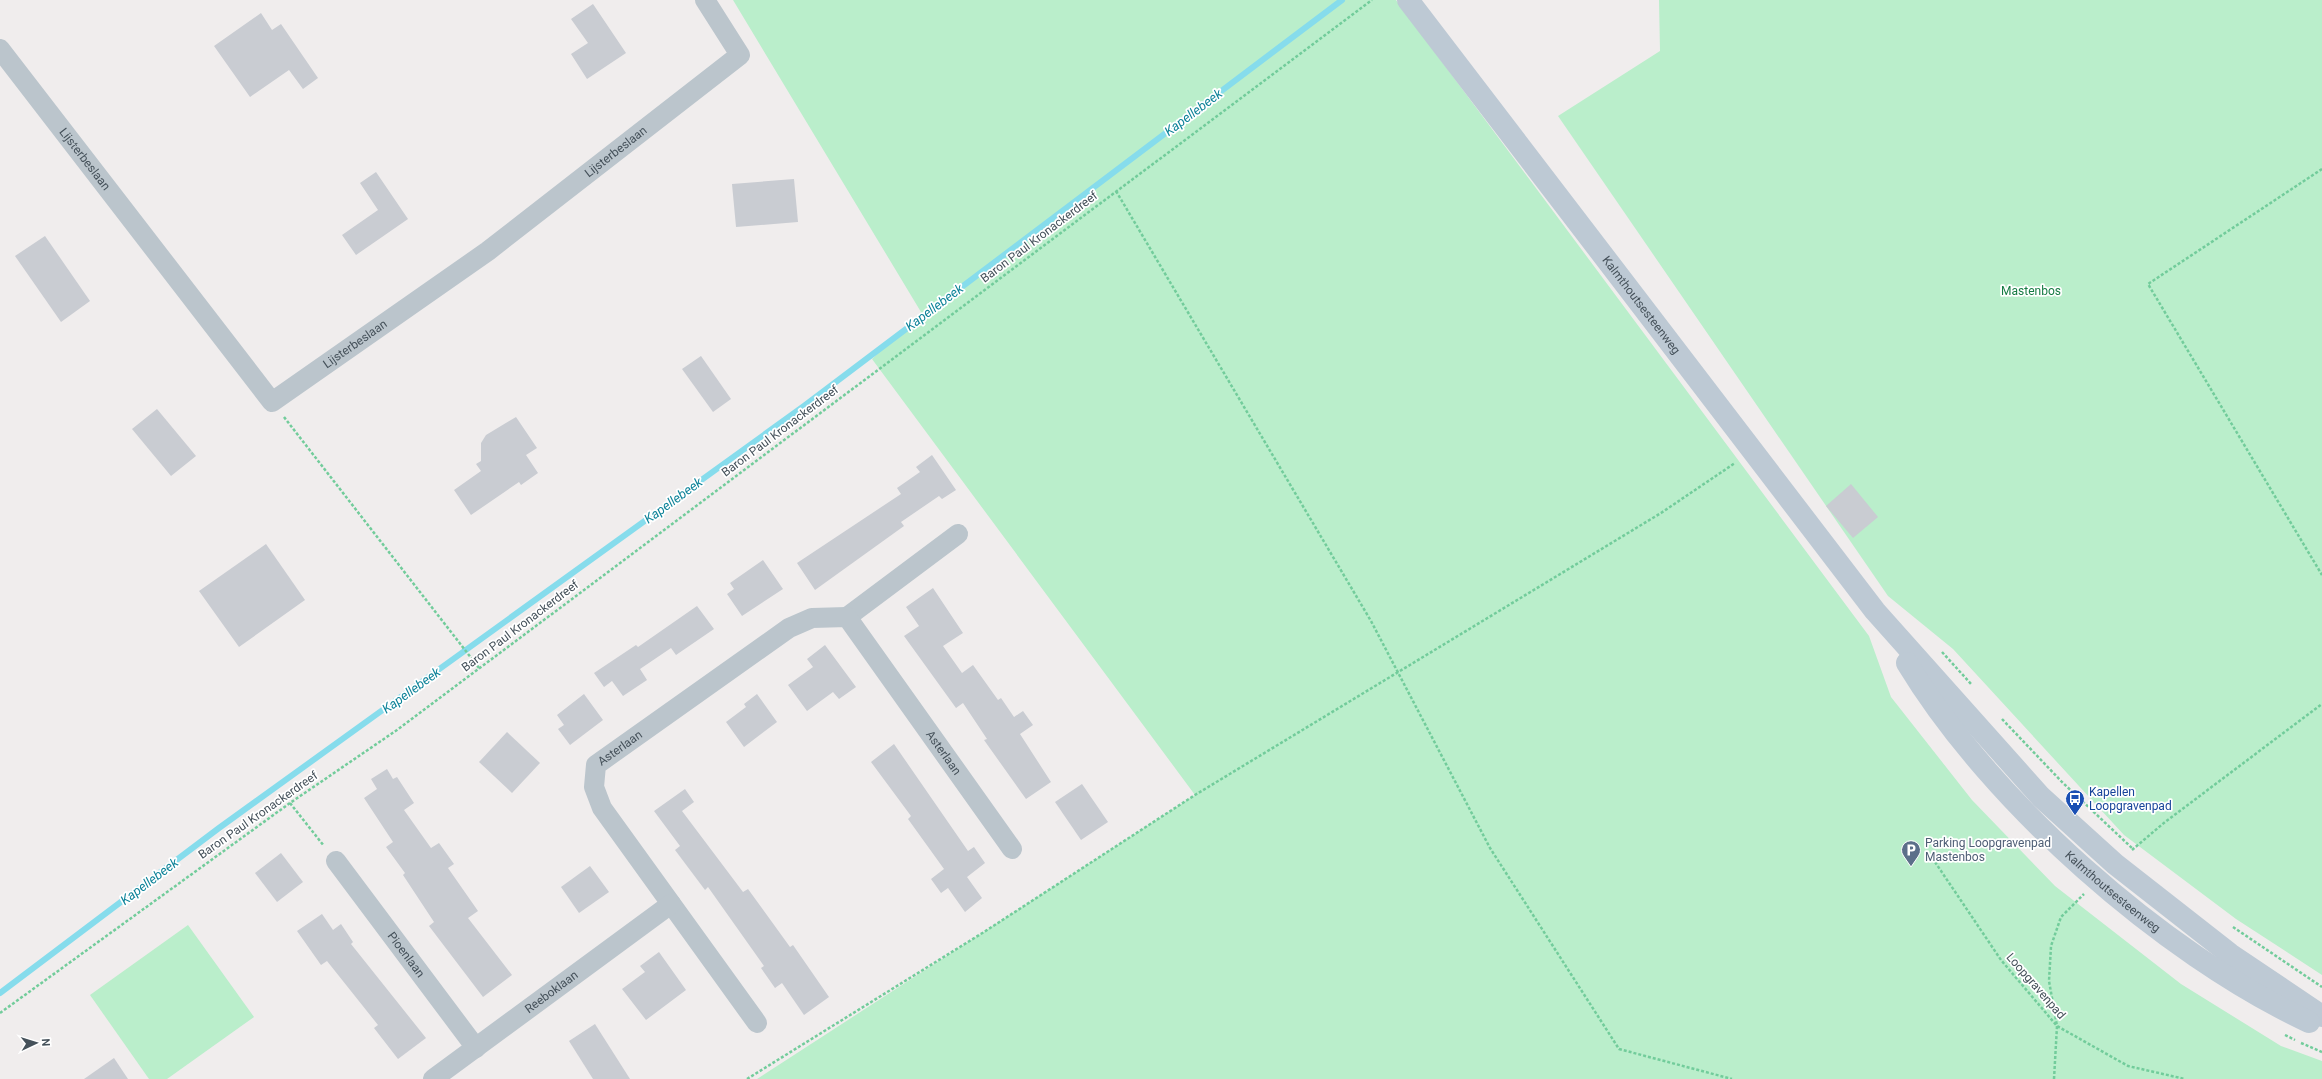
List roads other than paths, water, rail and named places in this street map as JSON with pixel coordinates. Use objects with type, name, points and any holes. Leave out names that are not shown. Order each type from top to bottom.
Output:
[{"type":"main road","name":"Kalmthoutsesteenweg","points":[[1408,0],[1754,450],[1875,611],[2041,797],[2115,864],[2230,954],[2322,1016]]},
{"type":"main road","name":"Kalmthoutsesteenweg","points":[[1875,611],[1920,685],[1972,752],[2024,811],[2098,880],[2165,934],[2237,984],[2322,1028]]},
{"type":"street","name":"Lijsterbeslaan","points":[[0,49],[272,402],[488,251],[740,55],[704,0]]},
{"type":"street","points":[[847,617],[958,534]]},
{"type":"street","name":"Asterlaan","points":[[758,1023],[602,808],[594,787],[596,765],[789,628],[812,618],[847,617],[1012,849]]},
{"type":"street","name":"Pioenlaan","points":[[336,861],[476,1048]]},
{"type":"street","name":"Reeboklaan","points":[[433,1079],[671,904]]},
{"type":"waterway","name":"Kapellebeek","points":[[0,993],[219,828],[804,406],[1342,0]]},
{"type":"place","name":"Kapellen Loopgravenpad","points":[[2075,816]]},
{"type":"place","name":"Parking Loopgravenpad Mastenbos","points":[[1911,867]]},
{"type":"park label","name":"Mastenbos","points":[[2031,291]]}]
